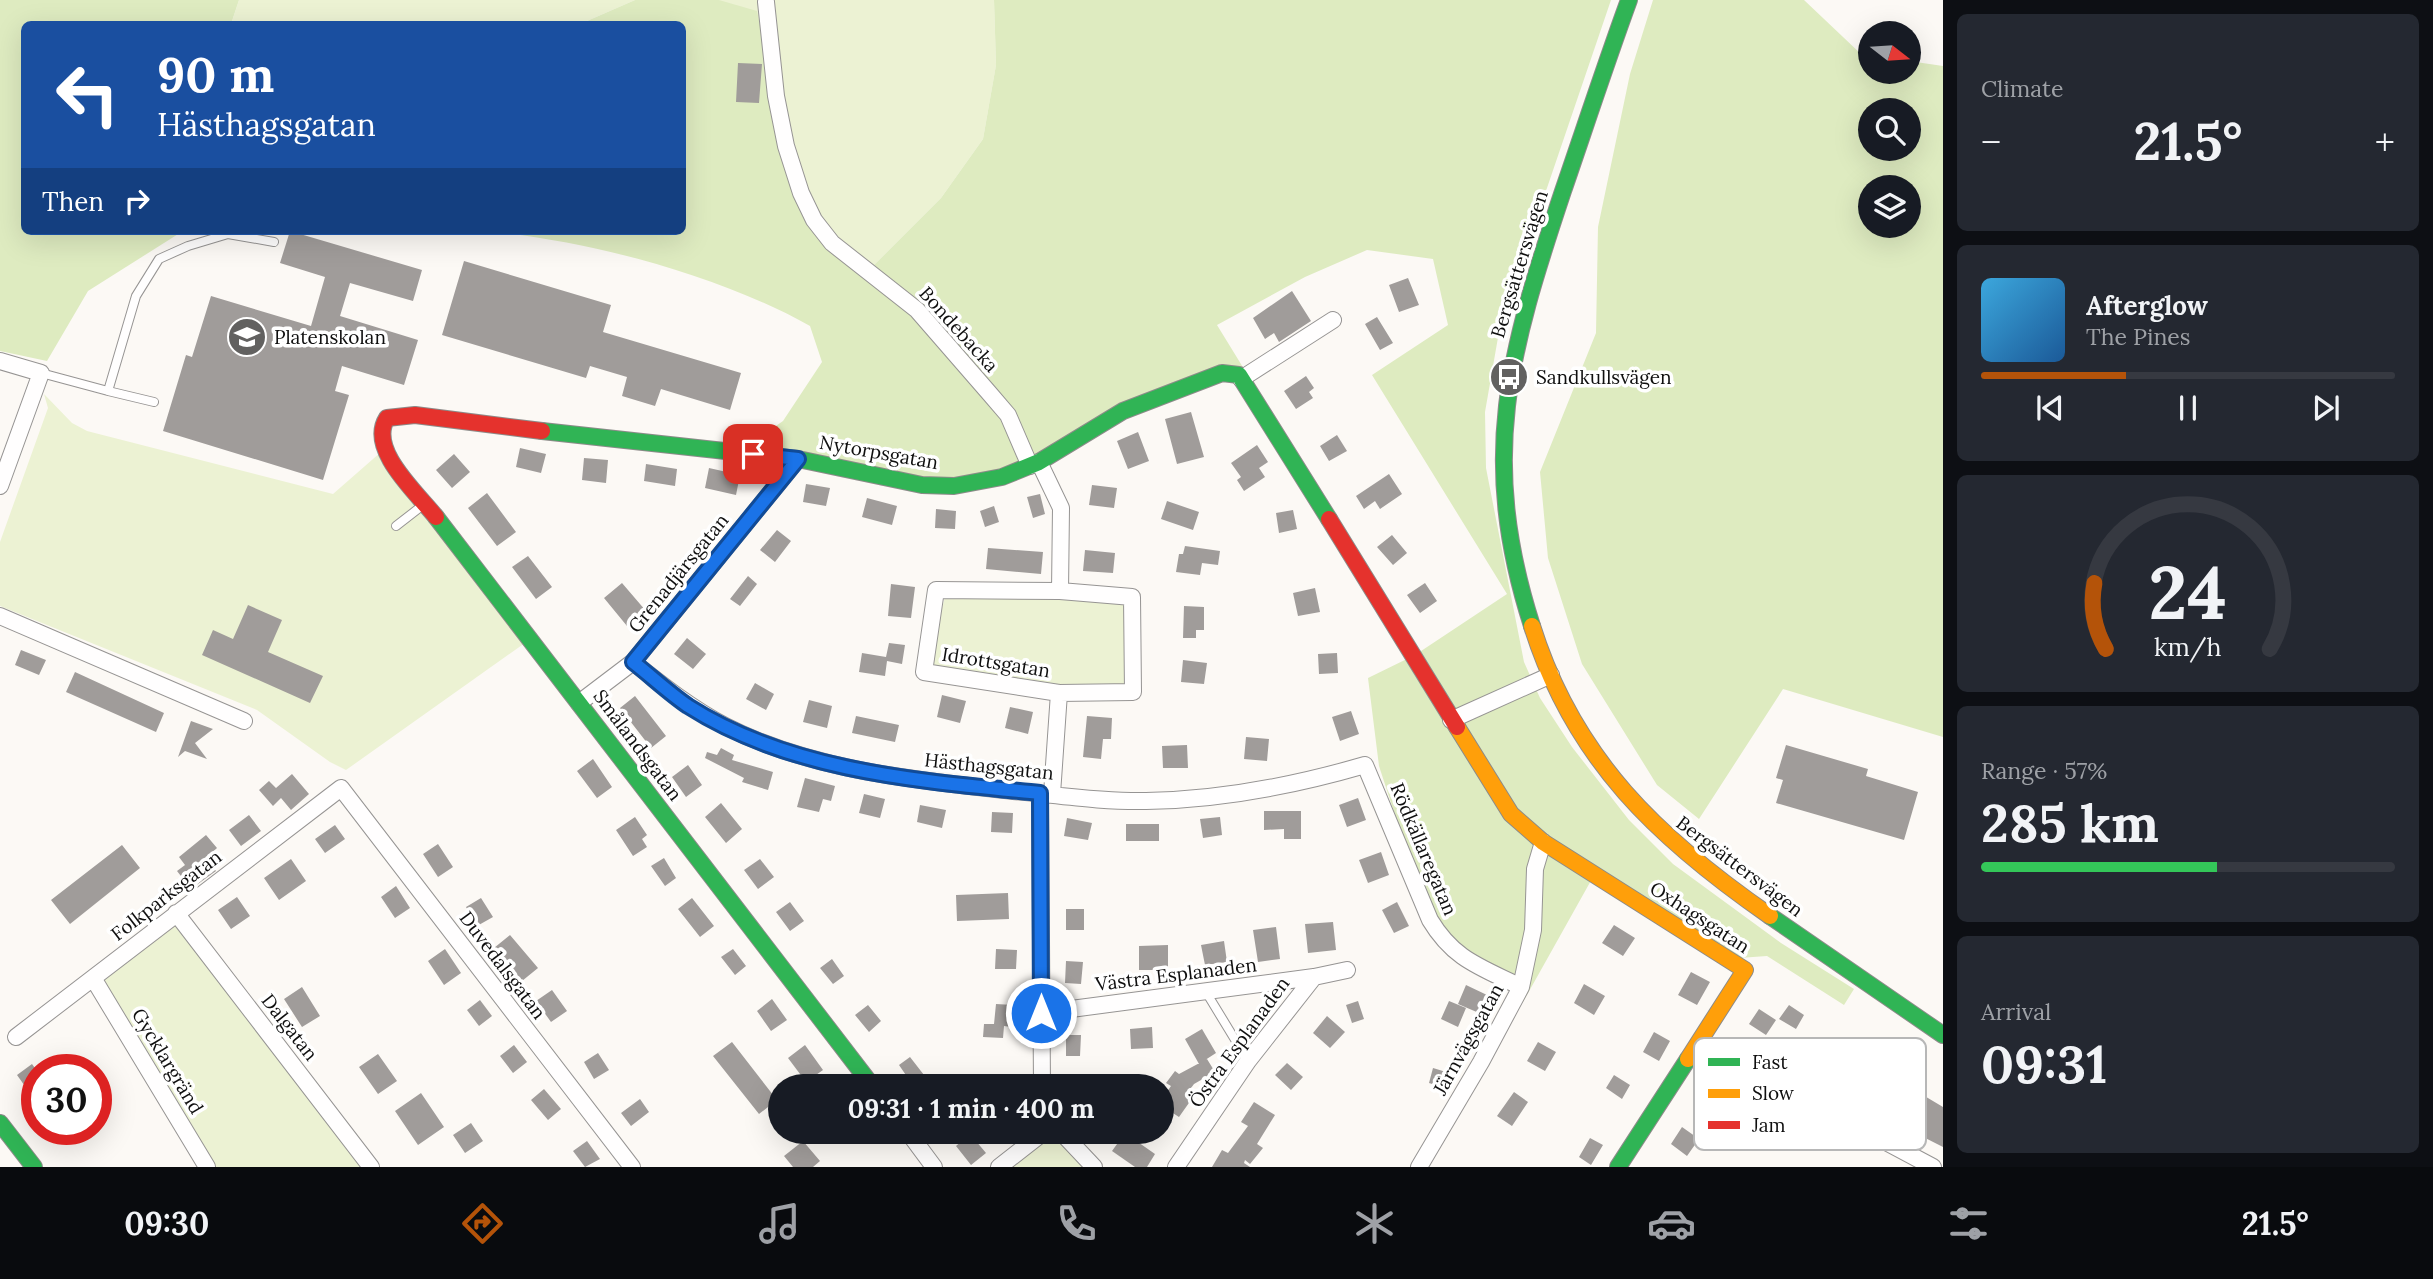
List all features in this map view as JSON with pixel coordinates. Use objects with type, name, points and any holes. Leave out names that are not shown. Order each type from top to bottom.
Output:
[{"type":"street","name":"Bergsättersvägen","points":[[1629,0],[1528,298],[1513,356],[1504,418],[1507,517],[1517,573],[1534,632],[1551,675],[1596,757],[1614,782],[1660,832],[1717,878],[1943,1035]]},
{"type":"street","name":"Bondebacka","points":[[763,1],[786,146],[801,193],[814,219],[832,243],[917,310],[1008,415],[1034,464]]},
{"type":"street","points":[[1333,320],[1241,379],[1501,802],[1543,842]]},
{"type":"street","points":[[0,361],[41,373],[0,486]]},
{"type":"street","name":"Nytorpsgatan","points":[[380,427],[387,418],[415,415],[798,459],[933,485],[980,482],[1034,464],[1123,411],[1222,373],[1232,372],[1241,379]]},
{"type":"street","name":"Smålandsgatan","points":[[380,427],[381,444],[425,503],[863,1074]]},
{"type":"street","name":"Grenadjärsgatan","points":[[579,703],[633,662],[798,459]]},
{"type":"street","points":[[1034,464],[1061,508],[1060,591]]},
{"type":"street","name":"Idrottsgatan","points":[[936,590],[1060,591],[1132,597],[1133,692],[1059,693],[924,672],[936,590]]},
{"type":"street","points":[[2,621],[244,721]]},
{"type":"street","name":"Hästhagsgatan","points":[[633,662],[687,705],[726,727],[798,754],[903,777],[1110,800],[1191,798],[1293,783],[1366,765]]},
{"type":"street","points":[[1451,720],[1551,675]]},
{"type":"street","name":"Idrottsgatan","points":[[1041,1013],[1046,794],[1059,693]]},
{"type":"street","name":"Rödkällaregatan","points":[[1366,765],[1430,920],[1441,939],[1452,951],[1521,987]]},
{"type":"street","name":"Folkparksgatan","points":[[16,1037],[341,788]]},
{"type":"street","name":"Duvedalsgatan","points":[[341,788],[632,1167]]},
{"type":"street","name":"Järnvägsgatan","points":[[1419,1167],[1495,1039],[1521,987],[1533,930],[1535,869],[1543,842]]},
{"type":"street","name":"Oxhagsgatan","points":[[1543,842],[1745,970],[1701,1038]]},
{"type":"street","name":"Dalgatan","points":[[176,913],[371,1167]]},
{"type":"street","name":"Västra Esplanaden","points":[[1041,1013],[1314,977],[1348,970]]},
{"type":"street","name":"Östra Esplanaden","points":[[1176,1167],[1248,1061],[1314,977]]},
{"type":"street","name":"Gycklargränd","points":[[93,978],[207,1167]]},
{"type":"street","points":[[1041,1013],[1042,1074]]},
{"type":"street","name":"Oxhagsgatan","points":[[1618,1167],[1694,1049]]},
{"type":"street","points":[[0,1123],[34,1167]]},
{"type":"street","points":[[917,1144],[934,1167]]},
{"type":"street","points":[[999,1167],[1029,1144]]},
{"type":"street","points":[[1071,1144],[1089,1166]]},
{"type":"street","points":[[1901,1150],[1933,1167]]},
{"type":"lane","points":[[107,391],[136,296],[159,259],[188,246],[225,235]]},
{"type":"lane","points":[[234,235],[274,242]]},
{"type":"lane","points":[[41,373],[154,402]]},
{"type":"lane","points":[[396,526],[425,503]]},
{"type":"lane","points":[[1206,991],[1248,1061]]},
{"type":"green space","points":[[0,0],[239,0],[232,21],[21,21],[21,235],[177,235],[88,291],[47,361],[0,351]]},
{"type":"green space","points":[[239,0],[635,0],[587,21],[232,21]]},
{"type":"green space","points":[[635,0],[719,0],[757,11],[789,170],[822,232],[867,272],[941,198],[983,139],[996,65],[994,0],[1611,0],[1500,326],[1485,412],[1486,468],[1524,662],[1540,698],[1572,747],[1629,820],[1673,864],[1781,943],[1854,989],[1844,1005],[1767,956],[1725,959],[1593,877],[1523,1002],[1494,972],[1455,952],[1426,910],[1379,766],[1368,678],[1415,655],[1507,594],[1372,375],[1448,325],[1433,259],[1367,250],[1305,277],[1217,325],[1252,382],[1223,377],[948,491],[740,451],[783,421],[822,362],[810,326],[735,291],[652,263],[566,242],[516,235],[686,235],[686,21],[587,21]]},
{"type":"green space","points":[[719,0],[994,0],[996,65],[983,139],[941,198],[867,272],[822,232]]},
{"type":"green space","points":[[1653,0],[1804,0],[1858,51],[1858,84],[1922,84],[1922,63],[1943,66],[1943,737],[1783,689],[1699,819],[1657,785],[1582,664],[1548,558],[1540,472],[1596,333],[1598,227],[1630,74]]},
{"type":"green space","points":[[44,394],[72,423],[87,431],[333,494],[381,452],[532,638],[346,770],[330,762],[257,710],[0,606],[0,542],[48,408]]},
{"type":"green space","points":[[977,593],[1133,600],[1132,690],[1066,694],[925,672],[945,597]]},
{"type":"green space","points":[[182,910],[376,1167],[212,1167],[94,986]]},
{"type":"green space","points":[[1035,1144],[1071,1144],[1085,1167],[1005,1167]]},
{"type":"building","points":[[738,63],[762,64],[759,103],[736,102]]},
{"type":"building","points":[[289,235],[304,235],[422,270],[413,301],[350,283],[340,316],[418,340],[404,385],[342,366],[335,391],[349,395],[323,480],[163,431],[186,355],[192,357],[211,296],[311,326],[325,277],[280,263]]},
{"type":"building","points":[[464,261],[611,305],[603,332],[741,373],[730,410],[661,389],[655,406],[622,396],[627,377],[590,366],[586,378],[442,335]]},
{"type":"building","points":[[1408,278],[1419,305],[1399,312],[1389,285]]},
{"type":"building","points":[[1292,291],[1311,321],[1279,342],[1274,333],[1265,339],[1253,318]]},
{"type":"building","points":[[1377,317],[1393,343],[1380,350],[1365,324]]},
{"type":"building","points":[[1306,376],[1314,388],[1309,392],[1313,398],[1296,409],[1284,391]]},
{"type":"building","points":[[1191,412],[1204,457],[1177,464],[1165,419]]},
{"type":"building","points":[[1138,432],[1149,461],[1128,469],[1117,441]]},
{"type":"building","points":[[1337,435],[1347,451],[1329,461],[1320,446]]},
{"type":"building","points":[[1257,445],[1268,462],[1259,468],[1265,477],[1244,491],[1237,480],[1241,477],[1231,463]]},
{"type":"building","points":[[520,448],[546,454],[541,473],[516,467]]},
{"type":"building","points":[[454,454],[470,472],[452,488],[436,470]]},
{"type":"building","points":[[584,458],[608,460],[606,483],[582,480]]},
{"type":"building","points":[[646,464],[677,469],[675,486],[644,481]]},
{"type":"building","points":[[709,468],[740,475],[736,495],[705,488]]},
{"type":"building","points":[[1389,474],[1402,494],[1380,509],[1375,501],[1364,509],[1356,496]]},
{"type":"building","points":[[806,484],[830,488],[826,506],[803,502]]},
{"type":"building","points":[[1092,485],[1117,488],[1114,508],[1089,505]]},
{"type":"building","points":[[487,493],[516,532],[497,546],[468,508]]},
{"type":"building","points":[[1040,494],[1045,514],[1033,518],[1027,497]]},
{"type":"building","points":[[867,498],[897,506],[892,525],[862,517]]},
{"type":"building","points":[[1167,501],[1199,512],[1193,530],[1161,519]]},
{"type":"building","points":[[994,506],[999,522],[985,527],[980,511]]},
{"type":"building","points":[[936,509],[956,511],[955,529],[935,528]]},
{"type":"building","points":[[1293,510],[1297,529],[1279,533],[1276,513]]},
{"type":"building","points":[[777,530],[791,541],[775,562],[760,550]]},
{"type":"building","points":[[1392,535],[1407,553],[1393,565],[1377,547]]},
{"type":"building","points":[[1185,546],[1220,551],[1218,565],[1202,563],[1200,575],[1176,572],[1179,554],[1183,554]]},
{"type":"building","points":[[988,548],[1043,552],[1041,574],[986,569]]},
{"type":"building","points":[[1085,550],[1115,553],[1113,573],[1083,571]]},
{"type":"building","points":[[528,556],[552,587],[536,599],[512,567]]},
{"type":"building","points":[[748,576],[757,584],[740,606],[730,599]]},
{"type":"building","points":[[622,583],[646,611],[627,626],[604,598]]},
{"type":"building","points":[[1425,583],[1437,601],[1420,613],[1407,595]]},
{"type":"building","points":[[891,584],[915,587],[911,618],[888,616]]},
{"type":"building","points":[[1315,588],[1320,612],[1298,616],[1293,593]]},
{"type":"building","points":[[248,605],[282,620],[268,652],[323,676],[310,703],[202,655],[213,630],[233,639]]},
{"type":"building","points":[[1184,606],[1204,607],[1204,630],[1196,630],[1196,638],[1183,638]]},
{"type":"building","points":[[687,638],[706,654],[693,669],[674,654]]},
{"type":"building","points":[[889,643],[905,645],[902,664],[887,661],[885,676],[859,672],[862,653],[886,657]]},
{"type":"building","points":[[21,650],[46,660],[39,675],[15,665]]},
{"type":"building","points":[[1337,653],[1338,673],[1319,674],[1318,654]]},
{"type":"building","points":[[1183,660],[1207,663],[1204,684],[1181,682]]},
{"type":"building","points":[[75,672],[164,713],[156,732],[66,692]]},
{"type":"building","points":[[755,683],[774,694],[766,710],[746,699]]},
{"type":"building","points":[[942,695],[966,701],[960,723],[937,717]]},
{"type":"building","points":[[635,696],[666,736],[651,748],[620,708]]},
{"type":"building","points":[[809,700],[832,706],[827,728],[803,722]]},
{"type":"building","points":[[1010,707],[1033,712],[1028,734],[1005,728]]},
{"type":"building","points":[[1351,711],[1359,734],[1340,741],[1332,717]]},
{"type":"building","points":[[856,716],[899,725],[895,742],[852,733]]},
{"type":"building","points":[[1087,716],[1112,718],[1111,739],[1103,739],[1101,759],[1083,757]]},
{"type":"building","points":[[191,721],[213,729],[195,743],[207,759],[185,751],[178,757]]},
{"type":"building","points":[[1246,737],[1269,739],[1267,761],[1244,759]]},
{"type":"building","points":[[1187,745],[1188,768],[1163,768],[1162,746]]},
{"type":"building","points":[[1786,745],[1868,769],[1866,776],[1918,792],[1904,840],[1776,803],[1783,780],[1776,778]]},
{"type":"building","points":[[721,748],[734,755],[732,760],[773,772],[768,790],[742,782],[744,778],[705,758],[707,752],[717,755]]},
{"type":"building","points":[[593,759],[612,787],[597,798],[577,771]]},
{"type":"building","points":[[688,765],[702,785],[686,797],[672,777]]},
{"type":"building","points":[[292,774],[309,794],[291,810],[281,798],[273,806],[259,790],[269,781],[276,788]]},
{"type":"building","points":[[805,778],[835,786],[831,801],[823,799],[819,812],[797,807]]},
{"type":"building","points":[[864,794],[885,799],[880,818],[859,813]]},
{"type":"building","points":[[1358,798],[1366,820],[1347,827],[1339,805]]},
{"type":"building","points":[[721,803],[742,829],[726,843],[705,817]]},
{"type":"building","points":[[920,805],[946,810],[942,828],[917,822]]},
{"type":"building","points":[[1264,811],[1301,811],[1301,839],[1284,839],[1284,829],[1264,830]]},
{"type":"building","points":[[992,812],[1013,813],[1012,833],[991,832]]},
{"type":"building","points":[[249,815],[261,831],[241,846],[229,830]]},
{"type":"building","points":[[635,817],[647,835],[642,839],[647,847],[633,856],[616,830]]},
{"type":"building","points":[[1220,817],[1222,835],[1203,838],[1200,819]]},
{"type":"building","points":[[1067,818],[1092,823],[1088,840],[1064,836]]},
{"type":"building","points":[[1126,824],[1159,824],[1159,841],[1126,841]]},
{"type":"building","points":[[335,825],[345,839],[325,853],[315,839]]},
{"type":"building","points":[[206,835],[217,848],[206,858],[216,871],[191,889],[177,871],[185,865],[179,857]]},
{"type":"building","points":[[438,844],[453,867],[438,877],[423,854]]},
{"type":"building","points":[[122,845],[140,868],[70,924],[51,900]]},
{"type":"building","points":[[1381,852],[1389,875],[1368,883],[1359,860]]},
{"type":"building","points":[[664,858],[676,878],[665,886],[651,866]]},
{"type":"building","points":[[291,859],[306,881],[279,900],[264,878]]},
{"type":"building","points":[[760,859],[774,877],[758,889],[744,870]]},
{"type":"building","points":[[396,886],[410,908],[395,918],[381,897]]},
{"type":"building","points":[[1008,893],[1009,919],[957,921],[956,895]]},
{"type":"building","points":[[237,897],[250,916],[231,929],[218,910]]},
{"type":"building","points":[[481,898],[493,917],[477,926],[466,907]]},
{"type":"building","points":[[692,898],[714,926],[700,937],[678,909]]},
{"type":"building","points":[[790,902],[804,921],[790,931],[776,912]]},
{"type":"building","points":[[1397,902],[1409,926],[1394,933],[1382,910]]},
{"type":"building","points":[[1066,909],[1084,909],[1084,930],[1066,930]]},
{"type":"building","points":[[1333,922],[1336,950],[1308,953],[1305,924]]},
{"type":"building","points":[[1614,925],[1635,938],[1623,956],[1602,943]]},
{"type":"building","points":[[1276,927],[1280,959],[1258,962],[1253,930]]},
{"type":"building","points":[[510,935],[538,968],[522,981],[494,948]]},
{"type":"building","points":[[1224,941],[1227,962],[1205,965],[1201,945]]},
{"type":"building","points":[[1168,945],[1168,970],[1139,970],[1139,946]]},
{"type":"building","points":[[445,949],[461,973],[444,985],[428,961]]},
{"type":"building","points":[[733,949],[746,966],[735,975],[721,957]]},
{"type":"building","points":[[996,949],[1017,950],[1016,969],[995,969]]},
{"type":"building","points":[[832,959],[844,976],[833,984],[820,968]]},
{"type":"building","points":[[1066,961],[1083,962],[1081,984],[1065,983]]},
{"type":"building","points":[[1691,972],[1710,982],[1697,1005],[1678,995]]},
{"type":"building","points":[[1584,984],[1605,996],[1594,1015],[1574,1003]]},
{"type":"building","points":[[1466,985],[1487,995],[1479,1013],[1458,1004]]},
{"type":"building","points":[[302,987],[320,1016],[302,1027],[284,999]]},
{"type":"building","points":[[552,990],[567,1011],[551,1022],[536,1001]]},
{"type":"building","points":[[772,999],[787,1020],[771,1031],[757,1011]]},
{"type":"building","points":[[480,1000],[492,1016],[479,1026],[467,1010]]},
{"type":"building","points":[[1358,1001],[1364,1019],[1352,1023],[1346,1005]]},
{"type":"building","points":[[1449,1001],[1466,1008],[1458,1027],[1441,1019]]},
{"type":"building","points":[[996,1004],[1013,1005],[1011,1027],[1004,1026],[1003,1038],[983,1037],[984,1024],[994,1024]]},
{"type":"building","points":[[868,1005],[881,1021],[869,1032],[855,1015]]},
{"type":"building","points":[[1789,1005],[1804,1015],[1796,1029],[1779,1019]]},
{"type":"building","points":[[1759,1009],[1776,1020],[1766,1035],[1749,1024]]},
{"type":"building","points":[[1327,1016],[1345,1032],[1330,1048],[1313,1033]]},
{"type":"building","points":[[1152,1027],[1153,1048],[1131,1049],[1130,1029]]},
{"type":"building","points":[[1202,1029],[1216,1053],[1199,1064],[1185,1039]]},
{"type":"building","points":[[1654,1032],[1670,1041],[1659,1061],[1643,1052]]},
{"type":"building","points":[[1066,1035],[1081,1035],[1080,1056],[1066,1056]]},
{"type":"building","points":[[732,1042],[768,1088],[768,1107],[759,1114],[713,1056]]},
{"type":"building","points":[[1538,1042],[1556,1052],[1545,1071],[1527,1061]]},
{"type":"building","points":[[514,1045],[527,1062],[513,1073],[500,1056]]},
{"type":"building","points":[[805,1045],[823,1070],[817,1074],[800,1074],[788,1058]]},
{"type":"building","points":[[598,1053],[609,1070],[594,1079],[584,1062]]},
{"type":"building","points":[[378,1054],[397,1081],[378,1094],[359,1067]]},
{"type":"building","points":[[910,1057],[923,1074],[905,1074],[899,1065]]},
{"type":"building","points":[[1207,1059],[1215,1072],[1194,1084],[1185,1096],[1191,1100],[1179,1117],[1174,1114],[1173,1074],[1175,1071],[1179,1074]]},
{"type":"building","points":[[1287,1063],[1303,1077],[1291,1090],[1275,1075]]},
{"type":"building","points":[[1433,1068],[1456,1075],[1451,1090],[1429,1083]]},
{"type":"building","points":[[1614,1075],[1630,1085],[1622,1099],[1606,1088]]},
{"type":"building","points":[[544,1089],[561,1109],[548,1120],[531,1100]]},
{"type":"building","points":[[1514,1092],[1528,1102],[1512,1126],[1497,1116]]},
{"type":"building","points":[[421,1093],[444,1127],[418,1145],[395,1111]]},
{"type":"building","points":[[1926,1097],[1943,1107],[1943,1147],[1926,1138]]},
{"type":"building","points":[[640,1099],[649,1112],[631,1126],[621,1113]]},
{"type":"building","points":[[1254,1102],[1275,1115],[1257,1144],[1263,1148],[1250,1164],[1245,1160],[1244,1163],[1250,1167],[1212,1167],[1222,1150],[1228,1153],[1248,1126],[1241,1122]]},
{"type":"building","points":[[471,1123],[483,1141],[465,1153],[453,1135]]},
{"type":"building","points":[[1682,1127],[1694,1135],[1694,1146],[1687,1156],[1671,1144]]},
{"type":"building","points":[[1590,1138],[1603,1145],[1591,1165],[1579,1157]]},
{"type":"building","points":[[587,1141],[600,1159],[585,1167],[573,1151]]},
{"type":"building","points":[[799,1144],[806,1144],[820,1161],[813,1167],[793,1167],[784,1156]]},
{"type":"building","points":[[978,1144],[986,1153],[971,1165],[956,1146]]},
{"type":"building","points":[[1117,1144],[1141,1144],[1155,1154],[1147,1167],[1135,1167],[1112,1151]]},
{"type":"traffic: fast","points":[[1532,626],[1516,565],[1506,510],[1504,457],[1507,406],[1515,355],[1544,249],[1629,0]]},
{"type":"traffic: fast","points":[[542,431],[798,459],[922,485],[954,486],[1002,477],[1039,462],[1123,411],[1222,373],[1239,375],[1329,519]]},
{"type":"traffic: fast","points":[[436,517],[863,1074]]},
{"type":"traffic: fast","points":[[1770,916],[1943,1035]]},
{"type":"traffic: fast","points":[[1618,1167],[1688,1059]]},
{"type":"traffic: fast","points":[[0,1123],[34,1167]]},
{"type":"traffic: slow","points":[[1532,626],[1550,674],[1571,717],[1596,756],[1625,792],[1657,826],[1692,857],[1770,916]]},
{"type":"traffic: slow","points":[[1457,727],[1511,814],[1543,842],[1745,970],[1701,1038]]},
{"type":"traffic: slow","points":[[1688,1059],[1694,1050]]},
{"type":"traffic: jam","points":[[436,517],[389,457],[383,430],[387,418],[415,415],[542,431]]},
{"type":"traffic: jam","points":[[1329,519],[1457,727]]},
{"type":"place","name":"Platenskolan","points":[[247,337]]},
{"type":"place","name":"Sandkullsvägen","points":[[1509,377]]},
{"type":"route","points":[[753,454],[798,459],[633,662],[687,705],[726,727],[798,754],[903,777],[1040,793],[1041,1013]]}]
